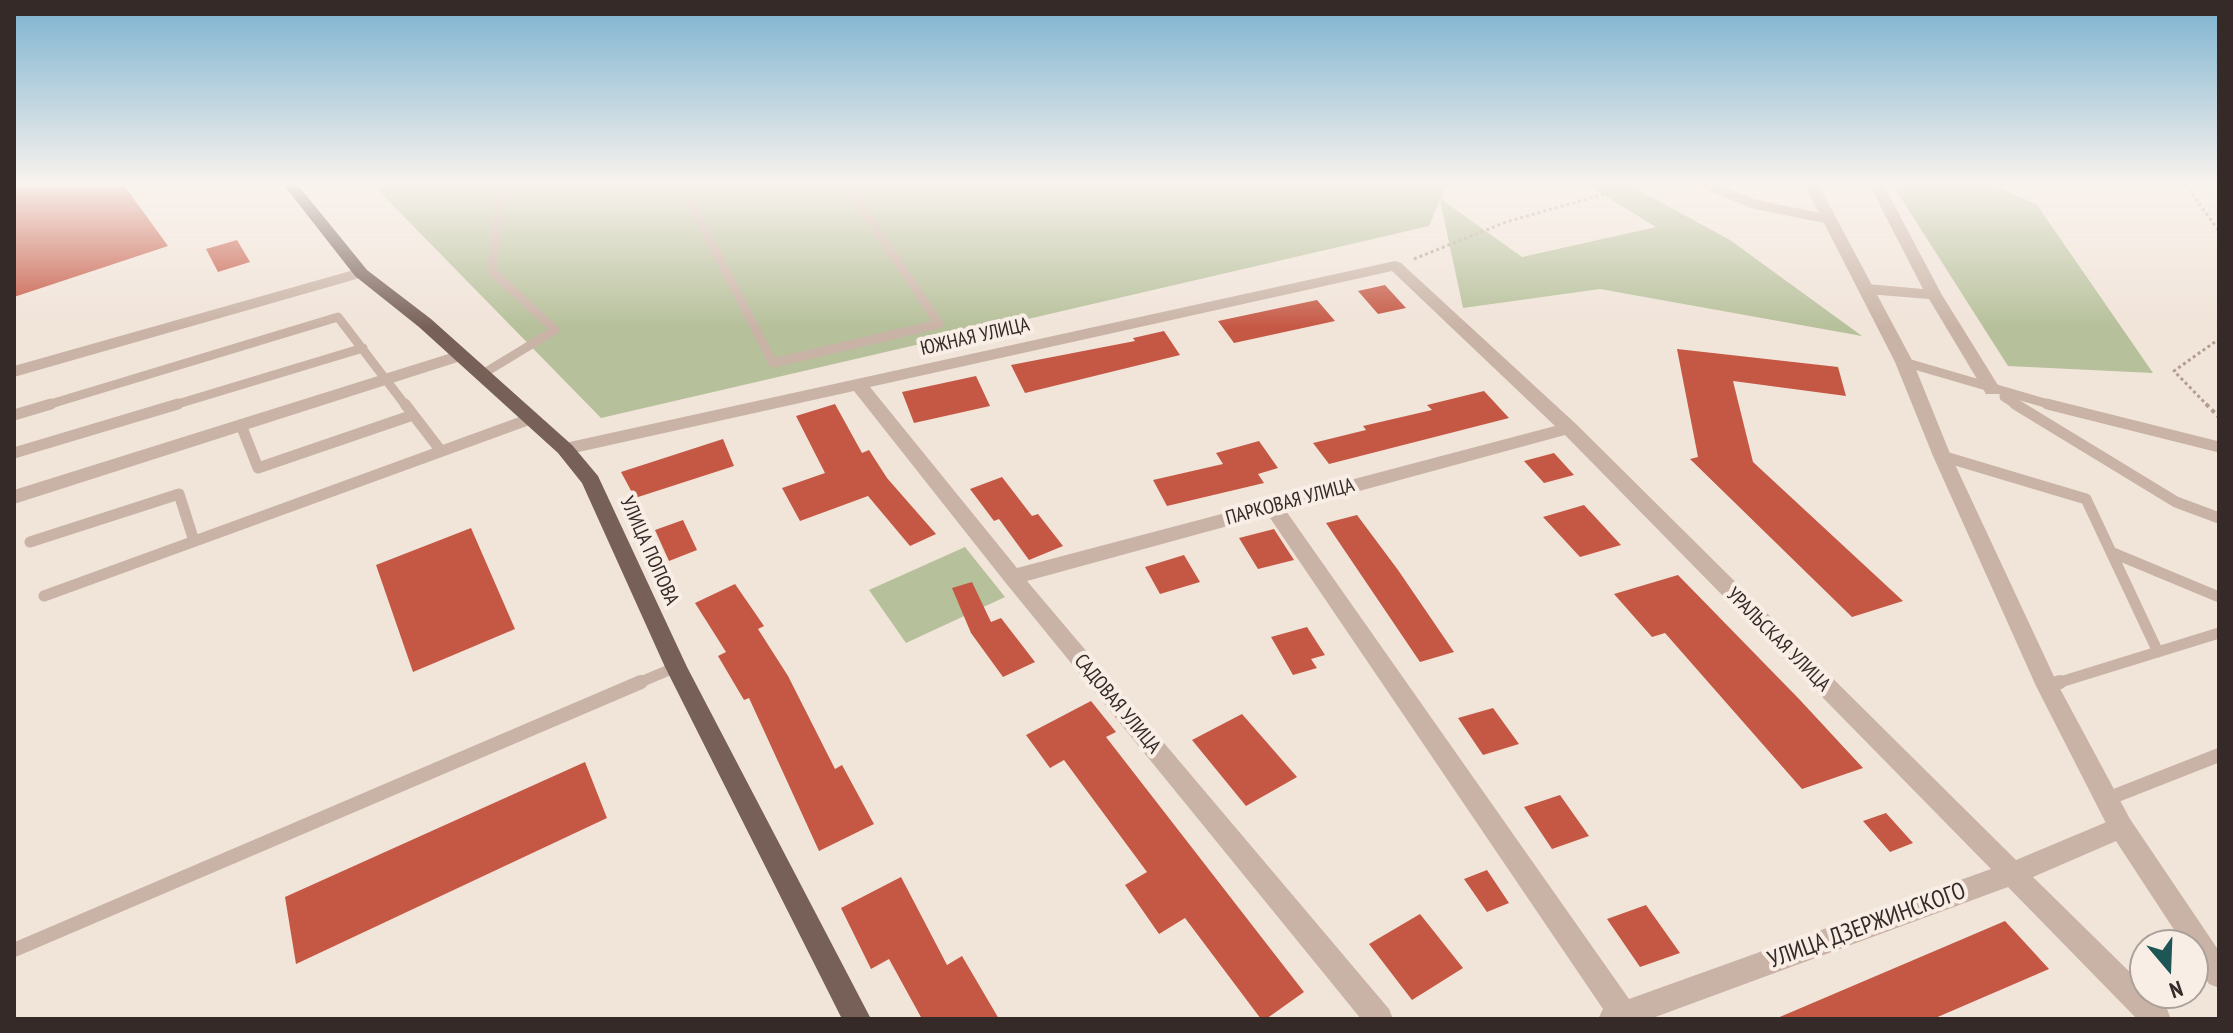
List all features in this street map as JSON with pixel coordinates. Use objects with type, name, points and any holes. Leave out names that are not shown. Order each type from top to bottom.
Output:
[{"type":"main road","name":"УЛИЦА ПОПОВА","points":[[328,232],[361,273],[425,323],[458,356],[565,449],[591,481],[676,667],[857,1019]]},
{"type":"street","points":[[1838,232],[1904,362],[1942,456],[2047,686],[2121,827],[2219,975]]},
{"type":"street","points":[[1901,232],[1934,295],[1992,390]]},
{"type":"street","name":"ЮЖНАЯ УЛИЦА","points":[[565,449],[1395,266]]},
{"type":"street","name":"УРАЛЬСКАЯ УЛИЦА","points":[[1395,266],[1569,428],[2157,1019]]},
{"type":"street","points":[[14,372],[361,273]]},
{"type":"street","points":[[1867,289],[1934,295]]},
{"type":"street","points":[[14,497],[458,356]]},
{"type":"street","name":"САДОВАЯ УЛИЦА","points":[[860,386],[1012,577],[1379,1019]]},
{"type":"street","name":"ПАРКОВАЯ УЛИЦА","points":[[1012,577],[1569,428]]},
{"type":"street","points":[[1273,507],[1617,1017]]},
{"type":"street","name":"УЛИЦА ДЗЕРЖИНСКОГО","points":[[1617,1017],[2011,874],[2121,827]]},
{"type":"lane","points":[[481,375],[555,330],[492,271],[496,232]]},
{"type":"lane","points":[[706,232],[773,363],[939,324],[878,232]]},
{"type":"lane","points":[[14,415],[338,317],[441,451]]},
{"type":"lane","points":[[14,453],[363,348]]},
{"type":"lane","points":[[1904,362],[1992,390],[2219,447]]},
{"type":"lane","points":[[1992,390],[2176,502],[2219,518]]},
{"type":"lane","points":[[241,425],[258,468],[413,415]]},
{"type":"lane","points":[[44,596],[530,419]]},
{"type":"lane","points":[[1942,456],[2086,499],[2158,652]]},
{"type":"lane","points":[[30,542],[179,494],[194,541]]},
{"type":"lane","points":[[2111,552],[2219,597]]},
{"type":"lane","points":[[2047,686],[2219,633]]},
{"type":"lane","points":[[14,950],[676,667]]},
{"type":"lane","points":[[2107,799],[2219,755]]},
{"type":"path","points":[[1395,266],[1480,232]]},
{"type":"path","points":[[2219,339],[2174,371],[2219,417]]},
{"type":"green space","points":[[419,232],[1402,232],[601,418]]},
{"type":"green space","points":[[1447,232],[1487,232],[1522,257],[1633,232],[1716,232],[1862,336],[1600,289],[1463,308]]},
{"type":"green space","points":[[1923,232],[2056,232],[2153,373],[2008,366]]},
{"type":"green space","points":[[965,547],[1005,597],[906,643],[869,590]]},
{"type":"building","points":[[14,232],[158,232],[168,246],[14,297]]},
{"type":"building","points":[[237,240],[250,262],[218,272],[206,249]]},
{"type":"building","points":[[1385,285],[1406,308],[1378,314],[1358,291]]},
{"type":"building","points":[[1317,300],[1335,321],[1234,343],[1218,321]]},
{"type":"building","points":[[1164,331],[1180,355],[1025,393],[1011,365],[1135,341],[1133,338]]},
{"type":"building","points":[[1677,349],[1838,367],[1846,396],[1733,381],[1753,462],[1903,601],[1852,617],[1690,459],[1698,457]]},
{"type":"building","points":[[976,376],[990,406],[914,423],[902,392]]},
{"type":"building","points":[[1484,391],[1509,418],[1329,464],[1313,443],[1366,430],[1363,426],[1432,410],[1427,405]]},
{"type":"building","points":[[835,404],[862,453],[869,450],[887,478],[936,534],[910,546],[868,496],[800,521],[782,488],[825,473],[796,416]]},
{"type":"building","points":[[723,439],[734,466],[635,498],[621,472]]},
{"type":"building","points":[[1259,441],[1278,468],[1258,474],[1264,483],[1167,506],[1153,480],[1223,464],[1216,453]]},
{"type":"building","points":[[1554,453],[1574,475],[1544,483],[1524,461]]},
{"type":"building","points":[[1002,477],[1032,516],[1038,514],[1063,546],[1029,560],[999,519],[994,521],[970,489]]},
{"type":"building","points":[[1584,505],[1621,545],[1580,557],[1543,517]]},
{"type":"building","points":[[1357,515],[1454,652],[1420,662],[1326,523]]},
{"type":"building","points":[[683,520],[697,550],[669,561],[655,530]]},
{"type":"building","points":[[471,528],[515,629],[413,672],[376,565]]},
{"type":"building","points":[[1274,529],[1294,560],[1258,569],[1239,538]]},
{"type":"building","points":[[1184,555],[1200,582],[1160,594],[1145,567]]},
{"type":"building","points":[[1678,575],[1863,768],[1802,789],[1665,633],[1652,637],[1614,594]]},
{"type":"building","points":[[972,582],[991,622],[1001,618],[1035,662],[1003,677],[971,633],[952,588]]},
{"type":"building","points":[[735,584],[764,626],[758,629],[788,676],[835,769],[842,765],[874,824],[819,851],[749,698],[744,700],[718,656],[726,652],[695,603]]},
{"type":"building","points":[[1307,627],[1325,655],[1311,659],[1317,668],[1293,675],[1271,637]]},
{"type":"building","points":[[1091,701],[1116,732],[1106,737],[1304,992],[1266,1019],[1261,1019],[1185,918],[1159,934],[1125,885],[1147,872],[1064,760],[1050,768],[1026,735]]},
{"type":"building","points":[[1493,708],[1519,744],[1483,755],[1458,718]]},
{"type":"building","points":[[1242,714],[1297,777],[1246,806],[1192,740]]},
{"type":"building","points":[[585,762],[607,818],[296,964],[285,897]]},
{"type":"building","points":[[1560,795],[1589,836],[1552,849],[1524,807]]},
{"type":"building","points":[[1886,813],[1913,843],[1890,852],[1863,821]]},
{"type":"building","points":[[1487,870],[1509,903],[1487,912],[1464,879]]},
{"type":"building","points":[[901,877],[947,965],[962,956],[999,1019],[922,1019],[889,959],[871,969],[841,908]]},
{"type":"building","points":[[1646,905],[1680,953],[1640,967],[1607,919]]},
{"type":"building","points":[[1420,914],[1463,968],[1412,1000],[1369,944]]},
{"type":"building","points":[[2005,921],[2049,969],[1933,1019],[1775,1019]]}]
